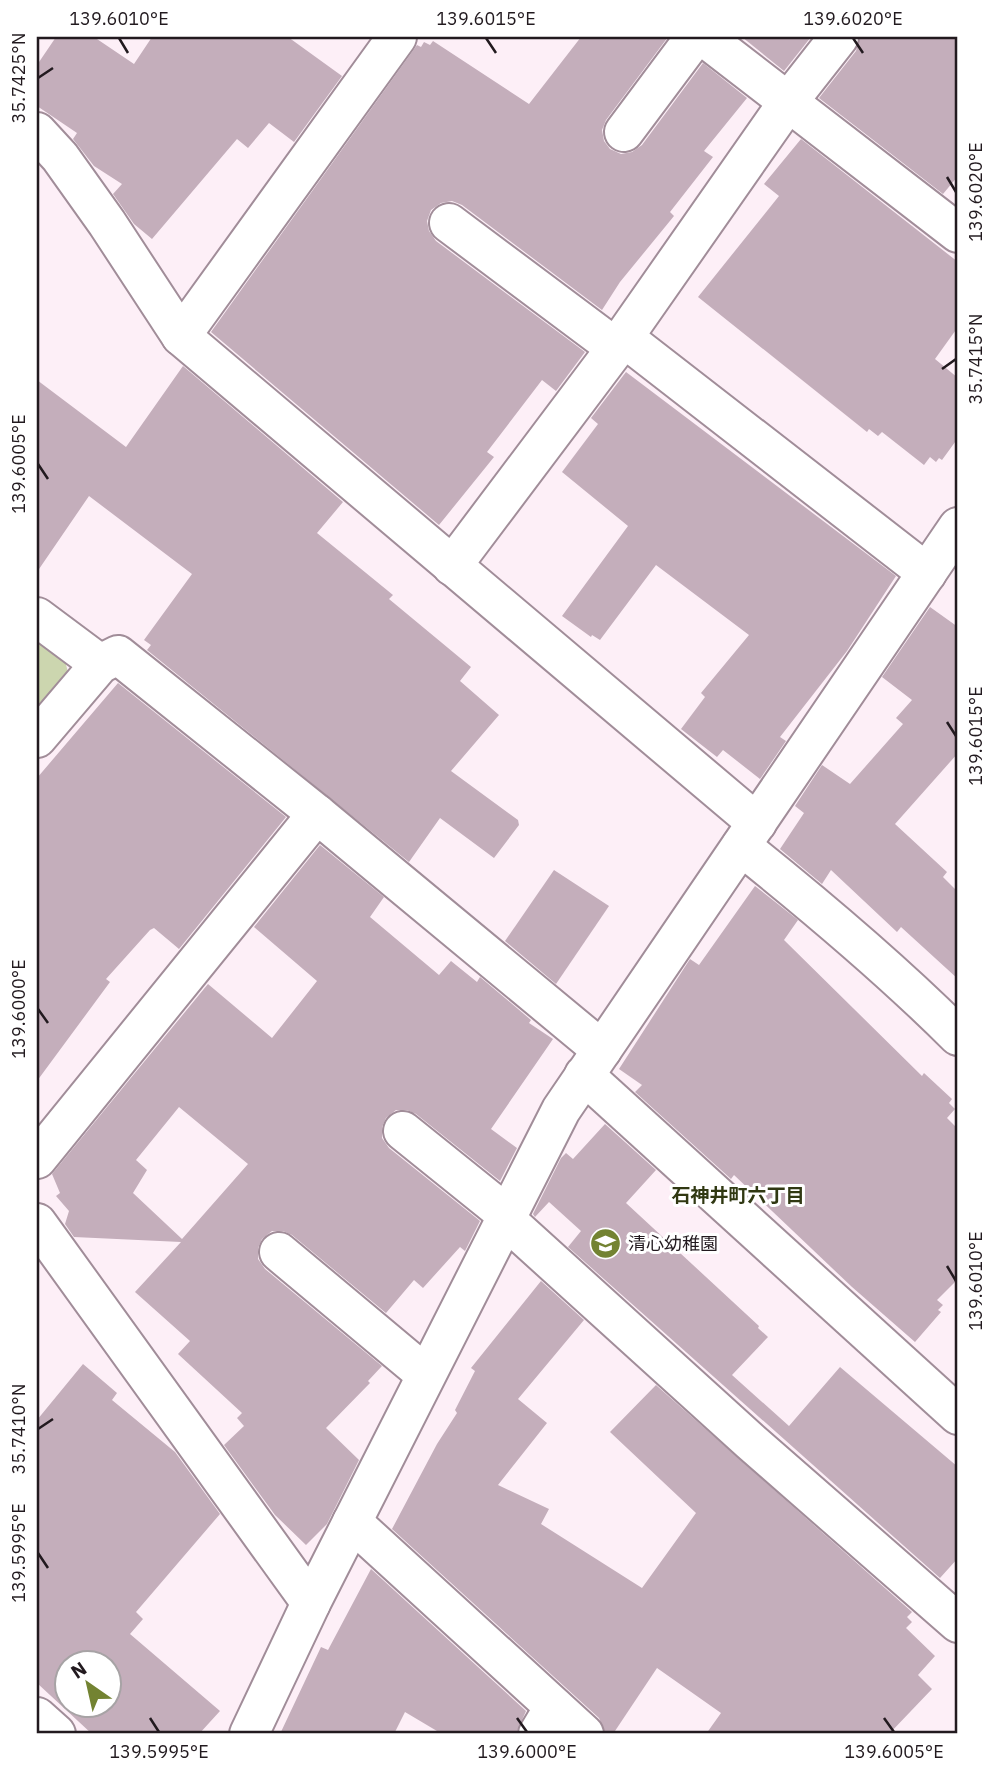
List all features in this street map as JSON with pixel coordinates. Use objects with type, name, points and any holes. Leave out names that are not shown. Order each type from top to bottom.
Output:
[{"type":"street","points":[[181,336],[397,37]]},
{"type":"street","points":[[624,132],[695,37]]},
{"type":"street","points":[[704,37],[958,233]]},
{"type":"street","points":[[452,566],[620,342],[788,102],[839,37]]},
{"type":"street","points":[[37,132],[60,157],[107,223],[181,336],[452,566],[749,835],[806,898],[917,995],[958,1036]]},
{"type":"street","points":[[450,223],[620,342],[927,573]]},
{"type":"street","points":[[249,1734],[425,1374],[561,1110],[958,527]]},
{"type":"street","points":[[37,617],[100,664]]},
{"type":"street","points":[[37,738],[100,664],[118,655],[317,814],[593,1063],[958,1415]]},
{"type":"street","points":[[37,1159],[317,814]]},
{"type":"street","points":[[402,1131],[505,1216],[751,1442],[958,1623]]},
{"type":"street","points":[[37,1223],[311,1603]]},
{"type":"street","points":[[279,1252],[425,1374]]},
{"type":"street","points":[[352,1522],[546,1721],[584,1734]]},
{"type":"street","points":[[37,1717],[56,1734]]},
{"type":"green space","points":[[37,634],[64,656],[70,681],[37,720]]},
{"type":"building","points":[[56,37],[94,37],[134,64],[152,37],[288,37],[342,76],[294,142],[269,123],[248,148],[237,139],[152,239],[134,224],[113,194],[122,184],[94,166],[73,139],[77,133],[37,106],[37,65]]},
{"type":"building","points":[[581,37],[668,37],[606,120],[602,130],[604,141],[610,149],[621,154],[632,152],[642,145],[703,63],[747,98],[704,151],[713,157],[670,212],[674,216],[620,282],[602,310],[462,205],[452,201],[441,203],[431,210],[427,221],[429,231],[436,241],[585,352],[556,391],[542,380],[487,452],[494,457],[439,525],[211,332],[417,45],[421,47],[424,42],[430,45],[433,41],[529,104]]},
{"type":"building","points":[[742,37],[811,37],[784,71]]},
{"type":"building","points":[[860,37],[958,37],[958,176],[943,194],[819,98],[856,51]]},
{"type":"building","points":[[801,139],[958,262],[958,327],[935,359],[958,378],[958,438],[942,460],[939,458],[936,462],[930,457],[924,465],[882,432],[878,436],[869,429],[867,432],[698,297],[779,196],[764,184]]},
{"type":"building","points":[[183,366],[343,502],[317,533],[393,595],[389,599],[471,667],[460,681],[499,715],[451,771],[518,820],[519,825],[494,858],[440,818],[409,862],[147,650],[151,645],[144,640],[192,574],[89,496],[37,572],[37,380],[126,447]]},
{"type":"building","points":[[626,372],[896,576],[847,651],[780,737],[786,741],[760,779],[723,750],[717,757],[681,729],[705,697],[701,693],[749,635],[656,565],[600,640],[592,635],[591,637],[562,616],[628,526],[562,472],[598,424],[591,418]]},
{"type":"building","points":[[930,607],[958,627],[958,753],[895,824],[947,872],[943,877],[958,892],[958,979],[901,927],[897,932],[831,870],[822,884],[780,849],[804,813],[795,806],[822,765],[850,784],[903,724],[896,718],[912,700],[882,677]]},
{"type":"building","points":[[118,683],[286,817],[179,949],[154,928],[150,930],[106,979],[110,982],[37,1081],[37,778]]},
{"type":"building","points":[[320,845],[384,897],[370,917],[439,975],[451,961],[477,982],[480,977],[531,1020],[529,1023],[553,1039],[491,1129],[517,1148],[500,1181],[416,1114],[407,1110],[396,1110],[386,1118],[382,1127],[382,1138],[389,1148],[480,1221],[465,1251],[460,1247],[423,1288],[414,1280],[386,1313],[292,1235],[283,1231],[272,1231],[262,1239],[258,1248],[258,1259],[265,1269],[382,1366],[368,1381],[370,1383],[326,1428],[359,1460],[327,1524],[306,1545],[275,1515],[224,1445],[244,1426],[237,1418],[242,1413],[178,1354],[190,1341],[135,1292],[181,1242],[74,1237],[65,1224],[69,1211],[56,1196],[60,1193],[52,1174],[208,984],[272,1038],[317,981],[254,927]],"holes":[[[179,1107],[248,1164],[182,1239],[133,1193],[147,1170],[136,1160]]]},
{"type":"building","points":[[554,870],[609,906],[556,984],[505,941]]},
{"type":"building","points":[[755,886],[798,920],[784,940],[922,1076],[924,1073],[952,1099],[949,1103],[955,1109],[947,1118],[958,1129],[958,1279],[937,1300],[943,1305],[938,1310],[941,1312],[915,1342],[852,1287],[734,1175],[731,1179],[635,1092],[642,1085],[619,1069],[690,959],[699,965]]},
{"type":"building","points":[[605,1124],[656,1170],[626,1203],[768,1337],[732,1375],[789,1426],[840,1367],[958,1467],[958,1558],[940,1578],[568,1247],[581,1231],[549,1202],[535,1217],[533,1214],[561,1158],[566,1153],[573,1159]]},
{"type":"building","points":[[541,1281],[584,1320],[518,1399],[547,1423],[498,1485],[549,1509],[541,1524],[642,1588],[696,1513],[610,1432],[656,1385],[912,1612],[907,1617],[912,1622],[906,1628],[935,1656],[918,1675],[932,1689],[889,1734],[706,1734],[721,1713],[657,1668],[613,1734],[605,1734],[599,1718],[392,1529],[437,1444],[457,1413],[455,1410],[475,1371],[471,1368]]},
{"type":"building","points":[[83,1364],[117,1393],[112,1400],[175,1452],[220,1514],[136,1612],[143,1619],[130,1634],[220,1711],[199,1734],[92,1734],[75,1718],[122,1718],[122,1648],[52,1648],[52,1697],[37,1683],[37,1420]]},
{"type":"building","points":[[371,1569],[526,1711],[516,1734],[442,1734],[405,1712],[394,1734],[280,1734],[321,1647],[328,1650]]},
{"type":"place","name":"清心幼稚園","points":[[605,1243]]},
{"type":"district","name":"石神井町六丁目","points":[[738,1195]]}]
